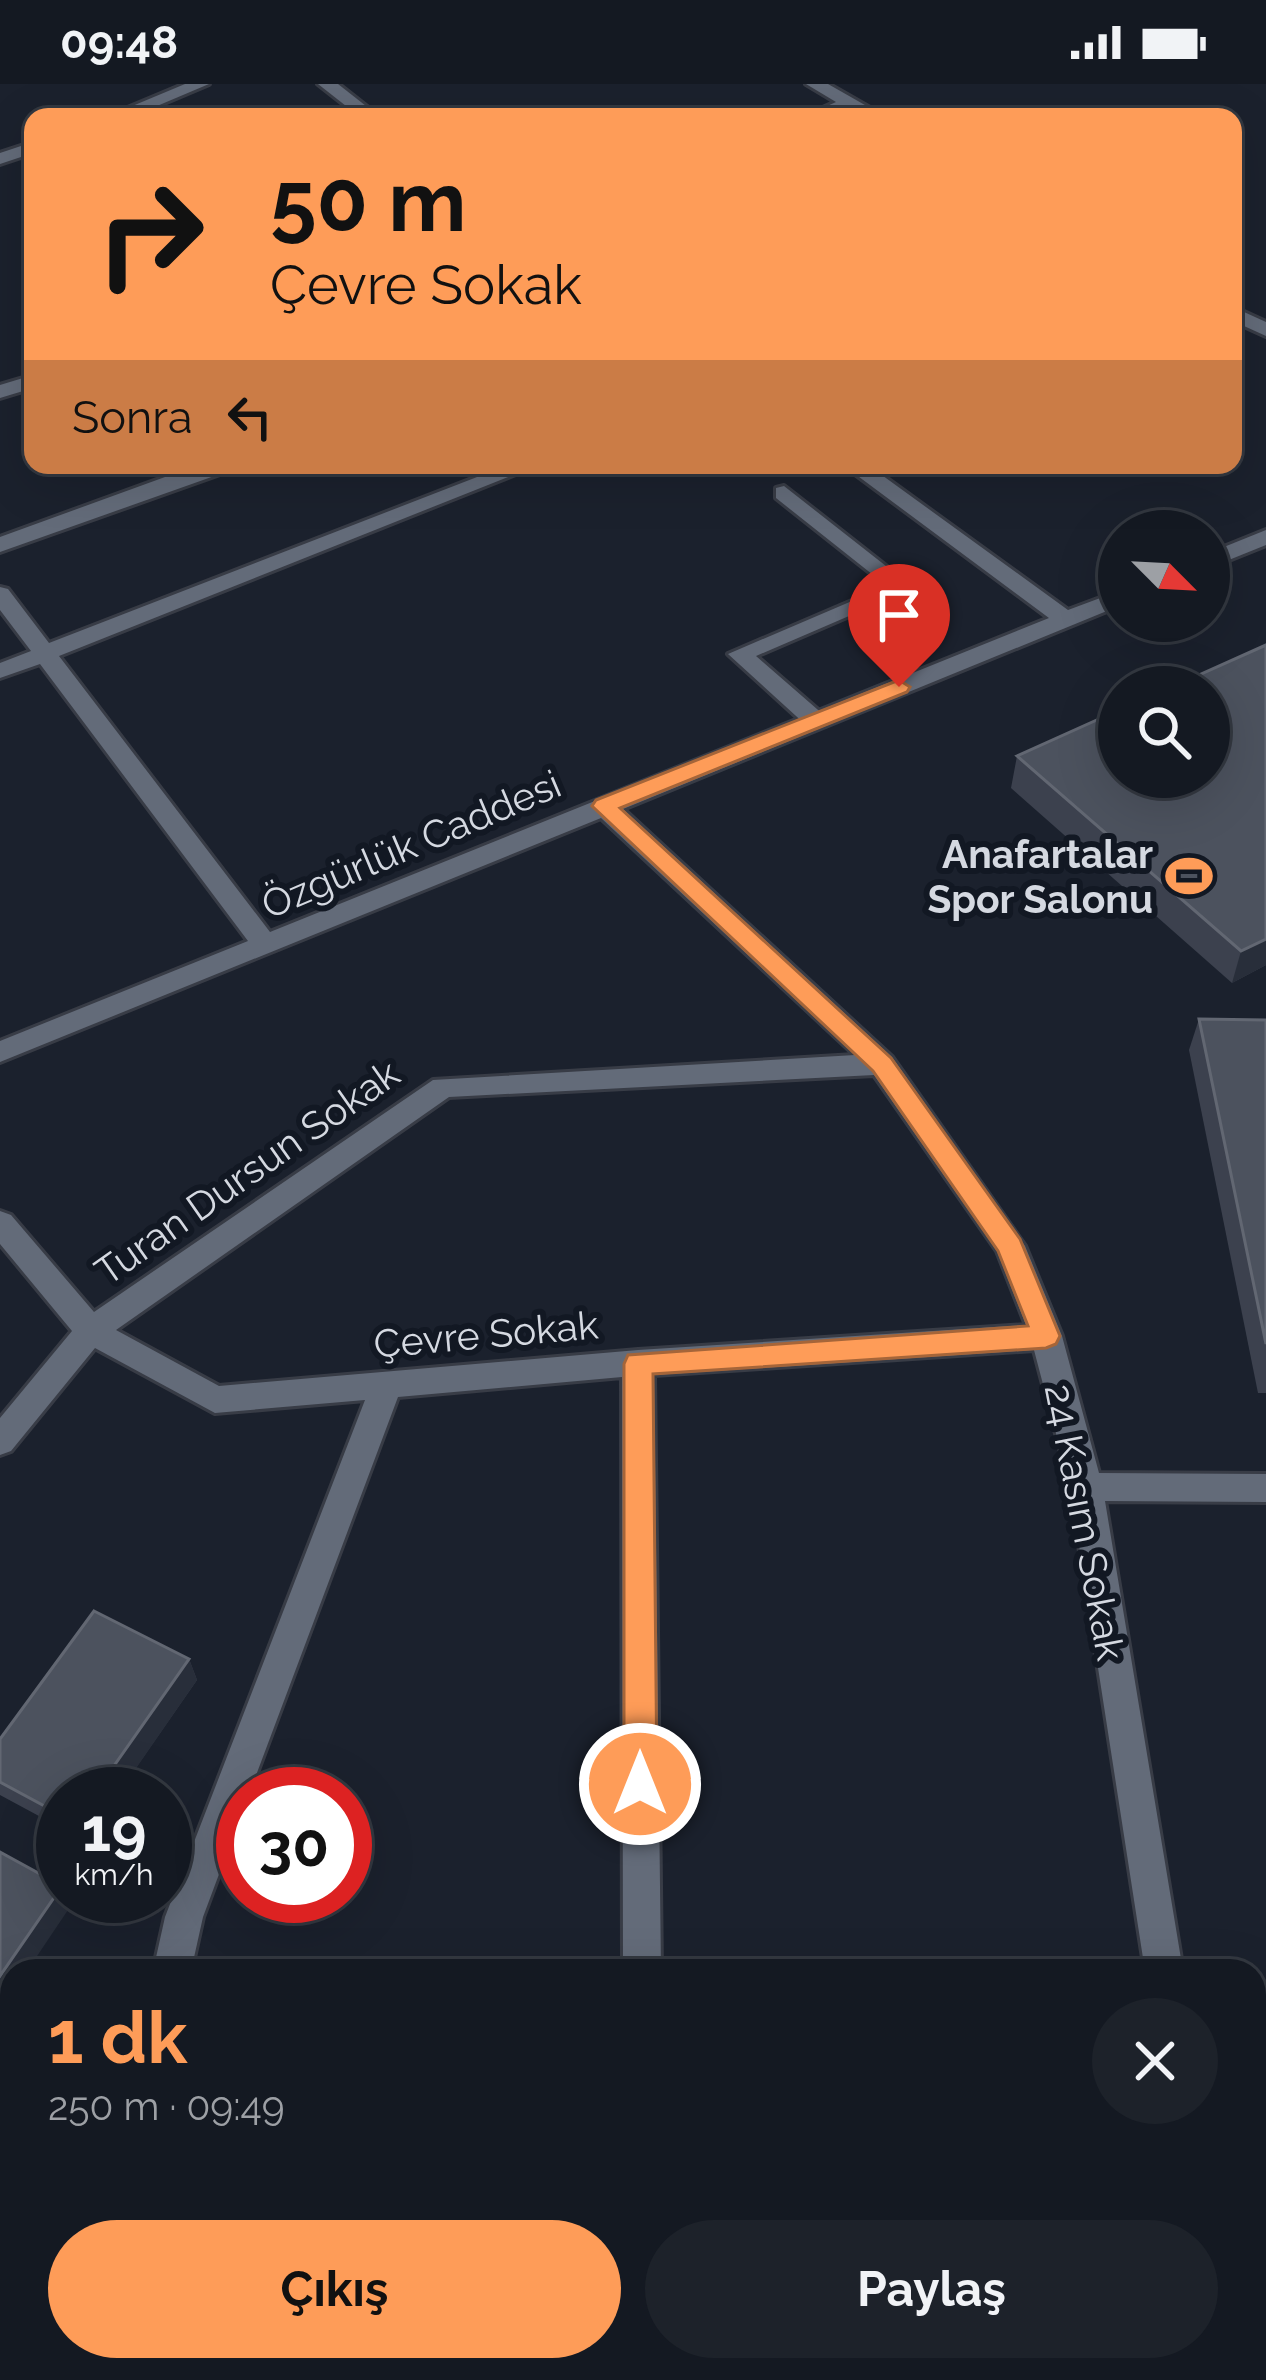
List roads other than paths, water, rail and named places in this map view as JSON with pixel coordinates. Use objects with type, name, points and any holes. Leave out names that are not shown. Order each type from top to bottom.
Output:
[{"type":"street","points":[[138,108],[200,84]]},
{"type":"street","points":[[327,84],[359,108]]},
{"type":"street","points":[[815,84],[861,108]]},
{"type":"street","points":[[835,108],[851,102]]},
{"type":"street","points":[[0,545],[198,474]]},
{"type":"street","points":[[0,670],[504,474]]},
{"type":"street","points":[[866,474],[1066,620]]},
{"type":"street","points":[[784,493],[903,588],[740,655],[816,721]]},
{"type":"street","points":[[1230,554],[1262,543]]},
{"type":"street","points":[[0,594],[266,946]]},
{"type":"street","name":"Özgürlük Caddesi","points":[[0,1052],[1098,607]]},
{"type":"street","name":"24 Kasım Sokak","points":[[604,806],[882,1064],[1010,1246],[1046,1336],[1086,1487],[1162,1959]]},
{"type":"street","name":"Turan Dursun Sokak","points":[[0,1441],[92,1330],[443,1087],[882,1064]]},
{"type":"street","name":"Çevre Sokak","points":[[0,1223],[92,1330],[215,1400],[387,1383],[1046,1336]]},
{"type":"street","points":[[638,1364],[642,1959]]},
{"type":"street","points":[[175,1959],[184,1917],[387,1383]]},
{"type":"street","points":[[1086,1487],[1266,1488]]},
{"type":"place","name":"Anafartalar Spor Salonu","points":[[1189,876]]}]
